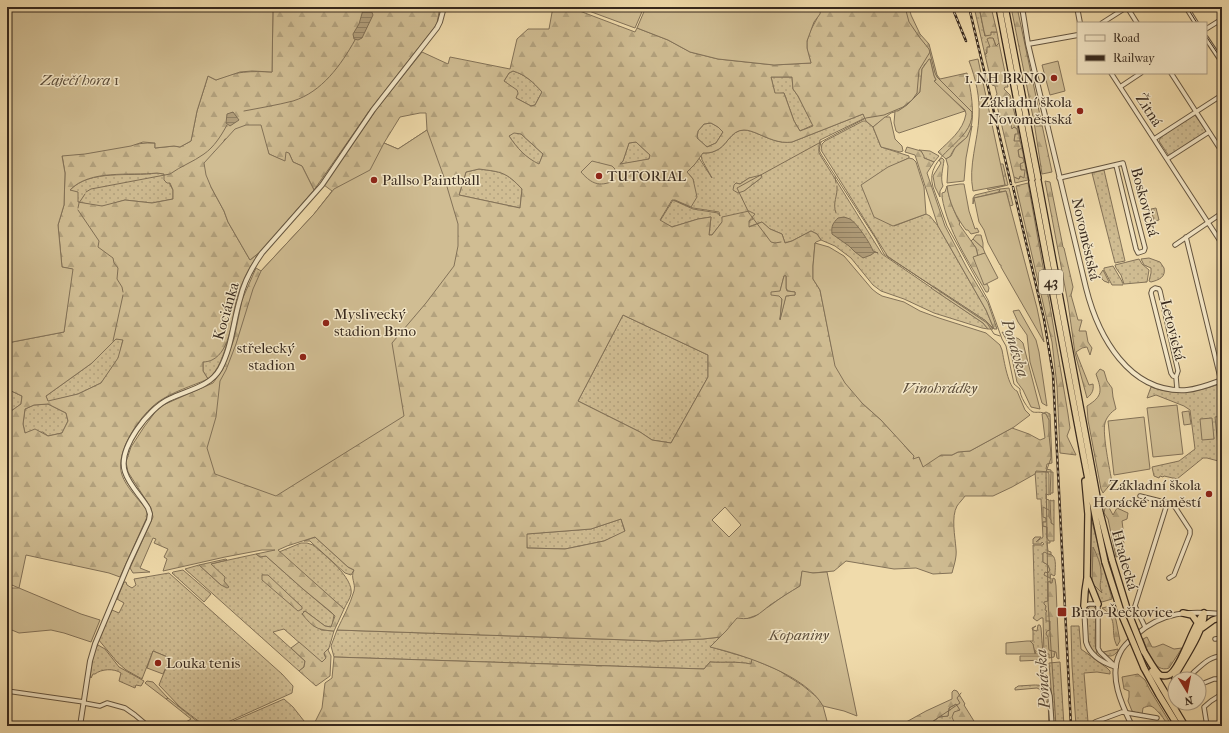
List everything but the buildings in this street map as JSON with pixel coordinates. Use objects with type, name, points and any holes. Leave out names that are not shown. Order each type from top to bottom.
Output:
[{"type":"highway","name":"43","points":[[998,7],[1003,24],[1035,180]]},
{"type":"highway","name":"43","points":[[1005,7],[1078,413]]},
{"type":"highway","name":"Hradecká","points":[[1078,413],[1083,452],[1105,562],[1124,622],[1162,689],[1186,726]]},
{"type":"highway","name":"Hradecká","points":[[1078,413],[1102,523],[1128,612],[1159,695],[1178,726]]},
{"type":"highway","points":[[1083,452],[1088,514],[1087,578],[1084,606]]},
{"type":"highway","points":[[1087,578],[1098,604]]},
{"type":"highway","points":[[1183,613],[1192,615],[1197,622]]},
{"type":"highway","points":[[1148,665],[1161,675],[1167,676],[1172,672],[1187,645],[1197,622],[1204,613]]},
{"type":"highway","points":[[1179,671],[1200,630],[1204,619],[1204,613]]},
{"type":"highway","points":[[1200,630],[1213,620],[1222,616]]},
{"type":"highway","points":[[1179,711],[1186,726]]},
{"type":"street","name":"Kociánka","points":[[84,703],[94,644],[147,526],[150,514],[125,473],[123,464],[124,458],[131,440],[149,414],[160,404],[168,399],[205,384],[215,376],[225,357],[240,299],[254,265],[262,253],[322,185],[373,110],[437,28],[444,7]]},
{"type":"street","name":"Novoměstská","points":[[1022,7],[1028,44],[1089,299],[1104,337],[1120,359],[1137,376],[1157,386],[1177,390],[1194,389],[1221,380]]},
{"type":"street","points":[[1077,7],[1080,22]]},
{"type":"street","points":[[1104,22],[1127,7],[1136,22]]},
{"type":"street","points":[[1186,7],[1195,22]]},
{"type":"street","points":[[1207,28],[1222,19]]},
{"type":"street","points":[[1028,44],[1077,35]]},
{"type":"street","points":[[1207,40],[1222,62]]},
{"type":"street","name":"Žitná","points":[[1112,74],[1222,244]]},
{"type":"street","points":[[1120,87],[1140,74]]},
{"type":"street","points":[[1171,74],[1222,152]]},
{"type":"street","points":[[1154,139],[1222,95]]},
{"type":"street","points":[[1167,159],[1210,132]]},
{"type":"street","name":"Boskovická","points":[[1059,178],[1123,163],[1145,248],[1142,253],[1138,253],[1136,249],[1116,165]]},
{"type":"street","points":[[1175,245],[1222,213]]},
{"type":"street","points":[[1186,237],[1221,380]]},
{"type":"street","name":"Letovická","points":[[1176,377],[1171,373],[1151,293],[1155,288],[1159,289],[1160,292],[1178,371],[1176,377],[1177,390]]},
{"type":"street","points":[[1140,496],[1167,504],[1172,504],[1190,530],[1190,534],[1174,575],[1169,578]]},
{"type":"street","points":[[1145,627],[1136,606],[1167,504]]},
{"type":"street","points":[[1089,604],[1098,604],[1098,648],[1100,652],[1116,667],[1106,664],[1097,658],[1087,647],[1084,606],[1089,604]]},
{"type":"street","points":[[1132,726],[1117,687],[1116,667],[1118,657],[1123,648],[1145,627],[1160,619],[1183,613],[1204,613],[1222,616]]},
{"type":"street","points":[[1215,639],[1222,638]]},
{"type":"street","points":[[1196,671],[1208,660],[1216,656],[1222,656]]},
{"type":"street","points":[[1207,682],[1214,679],[1222,679]]},
{"type":"street","points":[[1048,689],[1050,696],[1052,726]]},
{"type":"street","points":[[7,691],[100,706],[107,703],[125,708],[148,726]]},
{"type":"street","points":[[1207,726],[1204,707],[1222,694]]},
{"type":"street","points":[[80,726],[84,703]]},
{"type":"street","points":[[1094,725],[1122,712],[1157,718]]},
{"type":"green space","name":"Zaječí hora 1","points":[[7,7],[273,7],[272,72],[240,72],[216,80],[208,76],[197,111],[191,141],[180,147],[174,146],[155,148],[155,143],[143,142],[131,146],[85,154],[62,156],[65,173],[64,205],[58,225],[62,267],[73,269],[64,332],[7,343]]},
{"type":"green space","points":[[273,7],[440,7],[437,23],[434,28],[372,107],[314,190],[302,166],[293,162],[289,153],[286,162],[269,154],[265,142],[225,139],[222,144],[211,187],[224,211],[228,222],[250,260],[261,251],[241,285],[230,332],[223,349],[212,360],[203,362],[203,371],[208,379],[176,392],[158,402],[137,425],[125,446],[122,456],[122,475],[130,489],[147,510],[147,517],[120,577],[109,573],[26,555],[19,588],[7,583],[7,414],[21,404],[22,396],[7,389],[7,343],[64,332],[72,269],[62,267],[58,225],[64,205],[65,173],[62,155],[84,154],[147,143],[155,143],[155,148],[174,146],[180,147],[191,141],[197,111],[208,76],[216,80],[243,72],[272,72]],"holes":[[[157,173],[164,174],[164,180],[167,183],[170,183],[173,190],[173,199],[152,203],[125,200],[102,206],[78,202],[78,192],[70,190],[78,183],[99,176]],[[116,339],[123,340],[118,358],[101,383],[78,394],[48,401],[46,396],[92,363]],[[48,404],[66,413],[68,421],[62,433],[48,436],[35,429],[25,433],[23,424],[25,409],[34,405]]]},
{"type":"green space","points":[[553,7],[578,7],[577,10],[635,32],[637,28],[668,40],[690,52],[718,59],[774,65],[811,63],[807,52],[807,42],[821,7],[909,7],[920,34],[929,44],[937,75],[940,79],[967,73],[972,106],[972,123],[967,137],[956,146],[949,157],[946,159],[938,152],[959,131],[966,114],[965,110],[933,81],[936,80],[930,59],[922,69],[920,92],[907,105],[898,111],[891,113],[873,127],[866,121],[863,114],[792,142],[769,139],[748,130],[735,133],[719,149],[708,153],[703,153],[687,172],[693,179],[697,197],[691,207],[672,200],[660,220],[672,227],[698,219],[711,217],[709,235],[712,235],[722,222],[722,217],[749,211],[755,214],[749,221],[749,227],[762,222],[770,229],[782,234],[785,243],[811,231],[817,234],[821,240],[815,243],[813,279],[820,290],[833,355],[862,403],[881,420],[909,451],[914,456],[919,457],[921,462],[941,455],[952,455],[958,452],[970,451],[1012,428],[1040,440],[1045,438],[1042,414],[1046,412],[1050,414],[1052,463],[1047,464],[1046,469],[1051,470],[1051,472],[1036,471],[1035,474],[993,496],[965,496],[955,510],[954,527],[956,552],[952,573],[933,574],[916,568],[894,569],[846,561],[834,571],[813,573],[802,572],[800,586],[770,605],[760,614],[746,619],[726,631],[721,637],[703,639],[658,641],[337,630],[354,591],[354,570],[348,567],[315,537],[278,550],[344,609],[334,631],[323,630],[315,627],[302,614],[305,611],[325,626],[331,627],[335,616],[331,612],[266,556],[260,557],[256,554],[275,550],[262,550],[163,571],[167,559],[164,557],[168,549],[154,543],[156,539],[153,538],[140,568],[150,572],[133,573],[130,568],[153,517],[151,508],[128,472],[126,462],[131,447],[156,411],[163,405],[213,383],[223,369],[234,339],[242,300],[256,268],[261,271],[314,214],[332,191],[324,185],[376,110],[422,52],[448,64],[450,57],[510,69],[517,39],[528,29],[549,29]],"holes":[[[513,71],[529,79],[542,92],[535,105],[531,106],[516,98],[518,93],[517,90],[504,81],[509,73]],[[771,77],[792,77],[793,89],[813,126],[800,131],[794,121],[784,93],[775,93]],[[426,113],[427,130],[398,149],[384,143],[400,117]],[[711,123],[723,132],[716,143],[707,147],[697,138],[698,131],[704,124]],[[514,133],[521,134],[543,154],[539,164],[534,162],[519,149],[509,136]],[[636,142],[650,155],[649,159],[620,164],[623,161],[629,143]],[[479,169],[498,172],[512,179],[522,189],[520,208],[459,195],[466,172]],[[784,276],[786,276],[786,288],[788,291],[795,292],[795,295],[786,295],[780,319],[782,299],[779,296]],[[623,315],[708,355],[708,377],[671,443],[652,440],[640,432],[578,401]],[[725,507],[741,525],[729,537],[712,520]],[[621,519],[625,531],[604,541],[565,549],[527,548],[527,534],[591,529]]]},
{"type":"green space","points":[[578,7],[611,9],[612,7],[632,7],[638,10],[640,7],[644,7],[635,28]]},
{"type":"green space","points":[[646,7],[821,7],[820,14],[814,22],[807,41],[807,48],[811,63],[774,65],[718,59],[690,52],[668,40],[637,28]]},
{"type":"green space","points":[[974,7],[979,7],[985,36],[991,32],[997,32],[999,43],[996,46],[993,38],[985,55]]},
{"type":"green space","points":[[979,7],[991,7],[997,32],[991,32],[991,35],[985,36]]},
{"type":"green space","points":[[1011,7],[1017,7],[1052,172],[1042,174],[1034,122]]},
{"type":"green space","points":[[993,38],[996,46],[999,43],[1008,87],[1005,87],[1004,89],[1010,95],[1016,119],[1010,120],[1012,129],[1014,127],[1017,129],[1018,134],[1015,134],[1014,141],[1020,141],[1022,148],[1018,150],[1019,157],[1023,158],[1024,162],[1020,164],[1021,170],[1025,170],[1024,178],[1020,176],[1019,179],[1014,177],[995,97],[997,94],[995,86],[992,85],[985,55],[987,53],[987,47],[990,47],[987,39]]},
{"type":"green space","points":[[929,59],[936,80],[934,81],[965,111],[899,133],[896,131],[894,123],[895,111],[898,111],[907,105],[920,92],[922,69]]},
{"type":"green space","points":[[978,59],[1005,185],[973,191],[972,172],[978,125],[979,102],[974,75],[969,61]]},
{"type":"green space","name":"1. NH BRNO","points":[[1058,61],[1065,91],[1050,95],[1042,65]]},
{"type":"green space","points":[[513,71],[529,79],[542,92],[535,105],[531,106],[516,98],[504,81],[509,73]]},
{"type":"green space","points":[[771,77],[792,77],[793,89],[813,125],[800,131],[794,121],[784,93],[775,94]]},
{"type":"green space","points":[[863,114],[865,118],[820,140],[819,153],[882,254],[983,323],[988,329],[934,313],[904,299],[881,291],[873,285],[851,258],[835,246],[821,240],[817,234],[811,231],[785,243],[782,234],[770,229],[762,222],[748,227],[749,221],[753,219],[749,211],[722,222],[712,235],[709,235],[711,217],[698,219],[672,227],[660,221],[673,200],[693,209],[718,213],[720,216],[719,212],[690,207],[693,179],[687,172],[699,158],[712,178],[702,160],[701,155],[703,153],[712,152],[719,149],[735,133],[747,130],[769,139],[792,142]],"holes":[[[749,178],[761,178],[744,191],[736,183],[740,184]]]},
{"type":"green space","points":[[1194,114],[1207,132],[1169,156],[1159,141],[1161,137]]},
{"type":"green space","points":[[885,117],[890,117],[895,139],[902,146],[903,151],[900,152],[881,147],[873,127]]},
{"type":"green space","points":[[1010,119],[1016,119],[1020,141],[1014,142],[1015,134],[1018,133],[1017,129],[1014,127],[1012,129]]},
{"type":"green space","points":[[863,121],[866,121],[873,127],[881,147],[909,156],[909,158],[900,162],[894,226],[926,214],[930,216],[938,226],[986,310],[994,329],[986,321],[888,257],[821,150],[822,144],[825,141]]},
{"type":"green space","points":[[711,123],[723,132],[716,143],[707,147],[697,138],[698,131],[704,124]]},
{"type":"green space","points":[[246,125],[261,125],[269,154],[285,161],[286,152],[289,153],[293,162],[302,166],[314,190],[261,251],[250,260],[228,222],[224,211],[211,187],[206,175],[204,163],[235,129]]},
{"type":"green space","points":[[972,126],[966,158],[964,181],[947,183],[948,166],[946,159],[951,156],[955,148],[967,137]]},
{"type":"green space","name":"Myslivecký stadion Brno","points":[[427,130],[445,180],[458,224],[458,246],[454,266],[426,303],[392,343],[404,416],[276,496],[215,474],[207,448],[216,417],[220,381],[236,344],[253,289],[261,271],[314,214],[334,189],[370,170],[384,143],[398,149]]},
{"type":"green space","points":[[514,132],[521,134],[543,154],[539,165],[526,156],[515,145],[509,136]]},
{"type":"green space","points":[[636,142],[650,155],[649,159],[620,165],[623,161],[629,143]]},
{"type":"green space","points":[[907,147],[921,151],[924,158],[934,162],[927,173],[945,226],[967,268],[988,303],[997,329],[994,329],[986,310],[938,226],[915,155],[905,152]]},
{"type":"green space","points":[[1022,148],[1028,180],[1015,183],[1014,177],[1019,179],[1024,170],[1021,170],[1018,150]]},
{"type":"green space","points":[[919,150],[930,151],[939,156],[934,162],[924,158]]},
{"type":"green space","points":[[909,158],[916,162],[924,187],[926,214],[893,226],[874,217],[861,185],[888,167]]},
{"type":"green space","points":[[942,158],[944,160],[942,177],[943,186],[940,191],[940,197],[935,187],[933,176],[941,163],[939,160]]},
{"type":"green space","name":"TUTORIAL","points":[[592,161],[612,166],[615,169],[611,182],[602,184],[594,183],[581,172]]},
{"type":"green space","points":[[1000,164],[1003,164],[1008,185],[988,190],[987,188],[1005,185]]},
{"type":"green space","points":[[479,169],[503,174],[517,183],[522,189],[520,208],[459,195],[466,172]]},
{"type":"green space","points":[[1104,170],[1125,261],[1115,263],[1092,173]]},
{"type":"green space","points":[[157,173],[164,174],[173,190],[173,199],[152,203],[125,200],[102,207],[78,202],[70,190],[78,183],[99,176]]},
{"type":"green space","points":[[761,175],[761,178],[744,191],[738,193],[733,190],[736,183],[740,184],[749,178]]},
{"type":"green space","points":[[1045,181],[1050,182],[1063,247],[1073,287],[1071,295],[1078,320],[1082,320],[1079,331],[1086,331],[1088,342],[1092,348],[1090,355],[1087,347],[1076,352],[1089,385],[1093,384],[1092,392],[1087,398],[1075,353],[1068,303]]},
{"type":"green space","points":[[1028,183],[1068,414],[1070,428],[1067,436],[1076,455],[1060,453],[1057,386],[1052,342],[1016,186]]},
{"type":"green space","points":[[964,184],[969,211],[975,229],[977,228],[979,232],[971,234],[968,230],[966,230],[951,204],[947,186]]},
{"type":"green space","points":[[947,186],[952,205],[960,223],[959,224],[976,248],[978,256],[974,257],[985,284],[987,284],[989,288],[988,292],[986,292],[954,235],[942,197],[942,193],[945,192]]},
{"type":"green space","points":[[1009,188],[1013,205],[1010,206],[1006,191],[999,192],[1000,189]]},
{"type":"green space","points":[[1000,189],[999,192],[974,198],[973,204],[973,198],[975,195]]},
{"type":"green space","points":[[1006,191],[1037,308],[1044,342],[988,243],[984,230],[979,222],[974,198]]},
{"type":"green space","points":[[1156,208],[1159,220],[1154,221],[1151,209]]},
{"type":"green space","points":[[976,235],[981,235],[983,248],[973,239]]},
{"type":"green space","points":[[973,239],[983,248],[985,253],[978,256],[976,248],[971,241]]},
{"type":"green space","name":"Vinohrádky","points":[[815,243],[829,247],[844,256],[872,289],[882,296],[904,302],[920,311],[986,333],[1000,345],[1011,385],[1017,391],[1025,410],[1030,415],[1014,427],[970,451],[958,452],[952,455],[941,455],[923,467],[919,457],[913,459],[914,456],[881,420],[862,403],[845,383],[835,366],[820,290],[813,279]]},
{"type":"green space","points":[[985,253],[998,278],[984,285],[973,257]]},
{"type":"green space","points":[[1149,258],[1160,262],[1164,268],[1163,276],[1151,282],[1149,281],[1151,268],[1144,265],[1141,259]]},
{"type":"green space","points":[[1139,259],[1149,270],[1147,282],[1124,284],[1115,265]]},
{"type":"green space","points":[[1113,266],[1123,285],[1112,285],[1104,270],[1104,268]]},
{"type":"green space","points":[[1103,270],[1109,283],[1104,281],[1099,276]]},
{"type":"green space","points":[[784,276],[786,276],[787,291],[795,292],[795,295],[786,296],[780,320],[782,299],[779,296],[771,295],[771,292],[780,291]]},
{"type":"green space","points":[[933,286],[986,321],[993,329],[988,329],[983,323],[931,288]]},
{"type":"green space","points":[[1019,310],[1036,340],[1047,406],[1042,403],[1030,362],[1027,335],[1018,322],[1013,311]]},
{"type":"green space","points":[[623,315],[708,355],[708,377],[671,443],[652,440],[640,432],[578,401]]},
{"type":"green space","points":[[1002,332],[1019,339],[1023,343],[1040,409],[1031,407],[1023,390],[1017,382],[1009,344]]},
{"type":"green space","points":[[116,339],[123,339],[119,358],[101,383],[78,394],[48,402],[46,396],[92,363]]},
{"type":"green space","points":[[228,341],[218,367],[208,379],[203,371],[203,362],[212,359],[221,352]]},
{"type":"green space","points":[[1100,369],[1104,371],[1107,381],[1112,388],[1116,409],[1106,419],[1104,428],[1105,443],[1112,482],[1103,493],[1088,420],[1087,406],[1096,399],[1100,393],[1096,374]]},
{"type":"green space","points":[[1222,383],[1222,462],[1203,458],[1177,479],[1164,476],[1160,476],[1159,478],[1154,476],[1152,467],[1179,461],[1195,449],[1190,410],[1184,406],[1156,395],[1147,398],[1151,387],[1160,390],[1187,392],[1204,389]]},
{"type":"green space","points":[[7,389],[22,396],[21,404],[7,414]]},
{"type":"green space","points":[[48,404],[66,413],[68,421],[62,433],[48,436],[43,432],[25,433],[23,424],[25,409],[34,405]]},
{"type":"green space","points":[[1177,405],[1183,454],[1153,457],[1147,408]]},
{"type":"green space","points":[[1189,411],[1191,424],[1184,425],[1182,412]]},
{"type":"green space","points":[[1222,416],[1222,446],[1218,446],[1215,417]]},
{"type":"green space","points":[[1144,417],[1150,469],[1114,475],[1108,421]]},
{"type":"green space","points":[[1212,418],[1214,439],[1202,440],[1200,419]]},
{"type":"green space","points":[[1035,472],[1048,472],[1049,474],[1049,495],[1046,494],[1046,499],[1049,500],[1049,517],[1046,518],[1047,522],[1043,522],[1043,526],[1047,527],[1047,538],[1050,541],[1050,543],[1047,543],[1048,551],[1051,552],[1051,555],[1043,553],[1043,562],[1048,565],[1050,570],[1048,573],[1051,578],[1051,583],[1048,582],[1048,601],[1046,606],[1049,622],[1049,649],[1055,652],[1054,657],[1049,658],[1049,654],[1044,654],[1043,618],[1037,621],[1033,618],[1035,615],[1033,545],[1044,544],[1042,542],[1041,544],[1033,544],[1033,539],[1035,537],[1041,537],[1036,542],[1043,537],[1041,499],[1037,499]]},
{"type":"green space","points":[[1051,472],[1053,472],[1053,493],[1050,495]]},
{"type":"green space","points":[[1050,500],[1054,500],[1054,525],[1051,523]]},
{"type":"green space","points":[[1106,502],[1113,515],[1117,508],[1128,513],[1127,519],[1122,521],[1123,529],[1120,530],[1121,540],[1124,542],[1120,556],[1116,557],[1108,519],[1104,513]]},
{"type":"green space","points":[[1043,507],[1049,510],[1051,523],[1054,525],[1054,541],[1049,541],[1047,538],[1047,527],[1043,526],[1043,522],[1046,522],[1046,518],[1043,517]]},
{"type":"green space","points":[[1090,514],[1112,599],[1102,602],[1097,599],[1090,581]]},
{"type":"green space","points":[[621,519],[625,532],[604,541],[565,549],[527,548],[526,534],[591,529]]},
{"type":"green space","points":[[315,537],[348,567],[354,570],[351,575],[345,573],[310,541],[304,541]]},
{"type":"green space","points":[[301,543],[313,545],[338,567],[348,581],[351,588],[351,594],[344,609],[279,552]]},
{"type":"green space","points":[[1093,547],[1100,566],[1100,587],[1102,593],[1092,583]]},
{"type":"green space","points":[[1045,552],[1052,555],[1055,561],[1055,575],[1054,576],[1051,574],[1050,578],[1044,575],[1045,572],[1048,573],[1050,570],[1048,565],[1043,562],[1043,553]]},
{"type":"green space","points":[[256,554],[260,557],[266,556],[334,615],[331,627],[325,626],[305,611],[303,612],[321,630],[334,631],[329,648],[324,654],[326,658],[323,662],[321,662],[284,629],[273,632],[305,661],[304,667],[299,671],[185,569],[199,565],[221,585],[224,581],[210,564]],"holes":[[[262,575],[268,576],[302,607]]]},
{"type":"green space","points":[[227,560],[211,564],[225,577],[224,581],[229,587],[227,588],[221,585],[199,565]]},
{"type":"green space","points":[[183,570],[211,594],[204,602],[172,573]]},
{"type":"green space","name":"Kopaniny","points":[[802,571],[813,573],[827,572],[857,716],[823,706],[815,695],[803,685],[773,668],[740,655],[710,647],[737,618],[743,619],[756,616],[781,597],[800,586]]},
{"type":"green space","points":[[169,573],[282,674],[293,686],[292,693],[219,726],[205,726],[180,707],[159,685],[170,658],[153,651],[142,679],[126,670],[117,662],[98,639],[112,610],[119,613],[124,603],[117,599],[124,582],[132,588],[136,585],[134,579]]},
{"type":"green space","points":[[262,575],[268,575],[302,607],[302,609],[298,611],[262,580]]},
{"type":"green space","points":[[1053,578],[1055,579],[1056,586],[1059,659],[1057,658],[1056,652],[1049,650],[1048,637],[1046,634],[1047,631],[1050,630],[1050,621],[1046,621],[1047,611],[1045,610],[1046,606],[1044,602],[1048,601],[1048,582],[1050,581],[1050,583],[1052,583]]},
{"type":"green space","points":[[7,588],[19,588],[81,614],[100,620],[91,642],[51,630],[19,633],[7,628]]},
{"type":"green space","points":[[1090,606],[1093,606],[1096,609],[1096,654],[1092,649],[1087,633],[1088,609]]},
{"type":"green space","points":[[1111,606],[1116,620],[1120,641],[1117,646],[1114,635],[1113,621],[1107,612],[1102,608]]},
{"type":"green space","points":[[1038,625],[1040,625],[1041,628],[1043,654],[1035,654],[1036,651],[1034,650],[1033,644],[1030,641],[1033,641],[1032,628],[1036,626],[1033,630],[1037,631]]},
{"type":"green space","points":[[1071,626],[1079,626],[1081,649],[1110,671],[1110,674],[1097,672],[1084,673],[1088,722],[1091,726],[1076,726]]},
{"type":"green space","points":[[337,630],[658,641],[721,637],[711,647],[752,659],[751,664],[736,662],[710,662],[704,669],[334,657],[331,646]]},
{"type":"green space","points":[[1147,637],[1152,647],[1163,644],[1174,649],[1182,648],[1169,668],[1164,669],[1159,667],[1152,660],[1143,639]]},
{"type":"green space","points":[[1030,641],[1033,644],[1035,654],[1006,654],[1006,643]]},
{"type":"green space","points":[[299,642],[322,662],[326,658],[324,653],[329,648],[328,650],[331,656],[330,676],[316,686],[299,671],[304,667],[305,661],[291,648]]},
{"type":"green space","points":[[98,645],[105,649],[119,667],[144,681],[141,686],[136,685],[135,688],[119,681],[121,673],[115,670],[101,671],[93,674],[91,678],[93,656]]},
{"type":"green space","points":[[1118,649],[1113,656],[1107,655],[1103,652]]},
{"type":"green space","name":"Louka tenis","points":[[153,651],[170,658],[163,674],[147,668]]},
{"type":"green space","points":[[1020,656],[1040,656],[1043,660],[1020,661]]},
{"type":"green space","points":[[334,657],[704,669],[710,662],[735,662],[751,664],[752,659],[778,670],[802,685],[818,698],[823,706],[827,721],[825,726],[313,726],[322,708],[325,683],[332,678]]},
{"type":"green space","points":[[1060,662],[1064,726],[1054,726],[1049,663]]},
{"type":"green space","points":[[1138,674],[1145,680],[1172,726],[1168,726],[1155,708],[1150,706],[1143,708],[1142,715],[1132,711],[1128,701],[1129,691],[1124,689],[1122,677]]},
{"type":"green space","points":[[147,681],[153,682],[168,698],[166,699],[145,683]]},
{"type":"green space","points":[[1034,685],[1044,687],[1046,689],[1049,705],[1049,724],[1048,702],[1043,702],[1041,690],[1037,688],[1015,690],[1018,686]]},
{"type":"green space","points":[[954,690],[957,691],[977,726],[972,726],[969,723],[967,726],[959,725],[954,722],[952,717],[954,712],[960,710],[956,704],[949,708],[948,716],[939,717],[927,726],[899,726],[952,699],[952,692]]},
{"type":"green space","points":[[168,698],[203,726],[179,726],[191,719],[166,699]]},
{"type":"green space","points":[[284,699],[293,707],[308,726],[222,726]]},
{"type":"green space","points":[[956,704],[961,711],[955,724],[958,726],[927,726],[939,717],[948,716],[949,708]]},
{"type":"shaded area","points":[[366,8],[371,10],[373,15],[362,38],[358,40],[354,39],[353,34],[359,24],[363,10]]},
{"type":"shaded area","points":[[233,112],[239,120],[230,126],[226,123],[227,114]]},
{"type":"shaded area","points":[[844,217],[850,219],[856,224],[873,251],[878,253],[875,252],[863,258],[832,234],[832,227],[835,221],[838,218]]},
{"type":"waterway","name":"Ponávka","points":[[905,7],[909,22],[929,49],[937,77],[972,112],[970,123],[965,132],[941,157],[935,166],[932,176],[933,187],[947,226],[988,300],[1006,346],[1014,384],[1020,389],[1022,398],[1031,411],[1046,414],[1049,420],[1051,458],[1046,472],[1048,601],[1056,726]]},
{"type":"waterway","points":[[244,111],[293,101],[313,91],[337,68],[355,40]]},
{"type":"waterway","points":[[781,242],[771,242],[749,213],[737,188],[866,118],[884,115],[903,107],[912,100],[917,93],[919,70],[930,52]]},
{"type":"waterway","points":[[86,192],[91,189],[170,174],[208,151],[217,141],[227,125]]},
{"type":"waterway","points":[[821,142],[819,150],[821,154],[876,239],[884,254],[987,323],[994,334],[1000,336]]},
{"type":"waterway","points":[[835,177],[836,183]]},
{"type":"waterway","points":[[836,213],[835,203],[837,186]]},
{"type":"waterway","points":[[78,208],[79,203],[85,194]]},
{"type":"waterway","points":[[78,210],[99,241],[98,247],[113,258],[114,263],[118,268],[117,279],[123,292]]},
{"type":"waterway","points":[[113,341],[123,295]]},
{"type":"waterway","points":[[926,726],[960,703],[957,698],[961,693]]},
{"type":"tram line","points":[[1187,7],[1196,22]]},
{"type":"tram line","points":[[1207,38],[1222,60]]},
{"type":"railway","points":[[952,7],[966,41]]},
{"type":"railway","points":[[969,7],[1011,184]]},
{"type":"railway","points":[[1013,187],[1044,319],[1053,374],[1071,726]]},
{"type":"place","name":"1. NH BRNO","points":[[1054,78]]},
{"type":"place","name":"Základní škola Novoměstská","points":[[1080,111]]},
{"type":"place","name":"TUTORIAL","points":[[599,176]]},
{"type":"place","name":"Pallso Paintball","points":[[374,180]]},
{"type":"place","name":"Myslivecký stadion Brno","points":[[326,323]]},
{"type":"place","name":"střelecký stadion","points":[[303,357]]},
{"type":"place","name":"Základní škola Horácké náměstí","points":[[1209,494]]},
{"type":"place","name":"Brno-Řečkovice","points":[[1062,612]]},
{"type":"place","name":"Louka tenis","points":[[158,663]]}]
